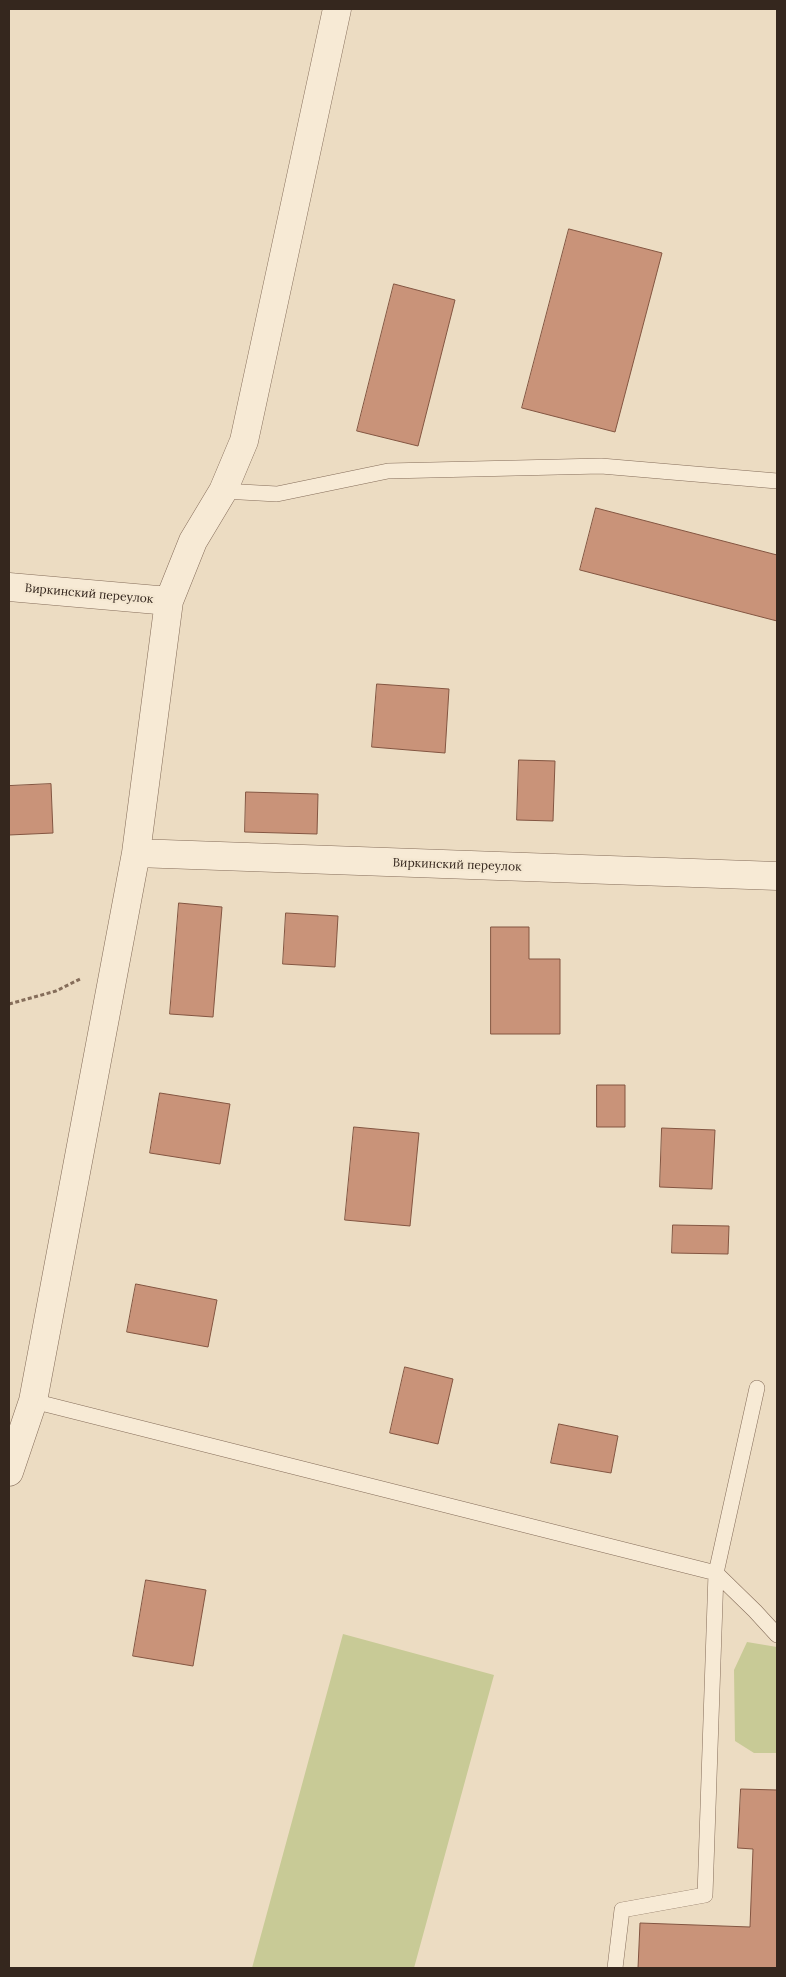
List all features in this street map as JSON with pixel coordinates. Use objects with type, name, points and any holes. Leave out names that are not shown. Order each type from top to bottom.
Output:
[{"type":"street","points":[[9,1472],[33,1401],[136,853],[169,601],[193,541],[224,491],[244,441],[337,9]]},
{"type":"street","name":"Виркинский переулок","points":[[9,586],[169,601]]},
{"type":"street","name":"Виркинский переулок","points":[[136,853],[777,876]]},
{"type":"lane","points":[[224,491],[277,494],[388,471],[601,466],[777,481]]},
{"type":"lane","points":[[615,1968],[622,1910],[705,1895],[716,1573],[757,1388]]},
{"type":"lane","points":[[33,1401],[716,1573],[756,1611],[777,1635]]},
{"type":"path","points":[[9,1004],[56,991],[114,962]]},
{"type":"green space","points":[[343,1634],[494,1675],[414,1968],[252,1968]]},
{"type":"green space","points":[[747,1642],[777,1647],[777,1753],[754,1753],[735,1741],[734,1670]]},
{"type":"building","points":[[569,229],[662,253],[615,432],[522,408]]},
{"type":"building","points":[[394,284],[455,300],[418,446],[357,431]]},
{"type":"building","points":[[596,508],[777,555],[777,621],[580,570]]},
{"type":"building","points":[[377,684],[449,689],[445,753],[372,747]]},
{"type":"building","points":[[519,760],[555,761],[553,821],[517,820]]},
{"type":"building","points":[[51,784],[53,833],[9,835],[9,786]]},
{"type":"building","points":[[246,792],[318,794],[317,834],[245,832]]},
{"type":"building","points":[[179,903],[222,907],[213,1017],[170,1014]]},
{"type":"building","points":[[286,913],[338,916],[335,967],[283,964]]},
{"type":"building","points":[[491,927],[529,927],[529,959],[560,959],[560,1034],[491,1034]]},
{"type":"building","points":[[597,1085],[625,1085],[625,1127],[597,1127]]},
{"type":"building","points":[[160,1093],[230,1104],[220,1164],[150,1153]]},
{"type":"building","points":[[354,1127],[419,1133],[410,1226],[345,1220]]},
{"type":"building","points":[[662,1128],[715,1130],[712,1189],[660,1187]]},
{"type":"building","points":[[673,1225],[729,1226],[728,1254],[672,1253]]},
{"type":"building","points":[[136,1284],[217,1300],[208,1347],[127,1332]]},
{"type":"building","points":[[405,1367],[453,1379],[438,1444],[390,1433]]},
{"type":"building","points":[[559,1424],[618,1436],[611,1473],[551,1463]]},
{"type":"building","points":[[146,1580],[206,1590],[193,1666],[133,1656]]},
{"type":"building","points":[[741,1789],[777,1790],[777,1968],[638,1968],[640,1923],[750,1927],[753,1849],[738,1848]]}]
